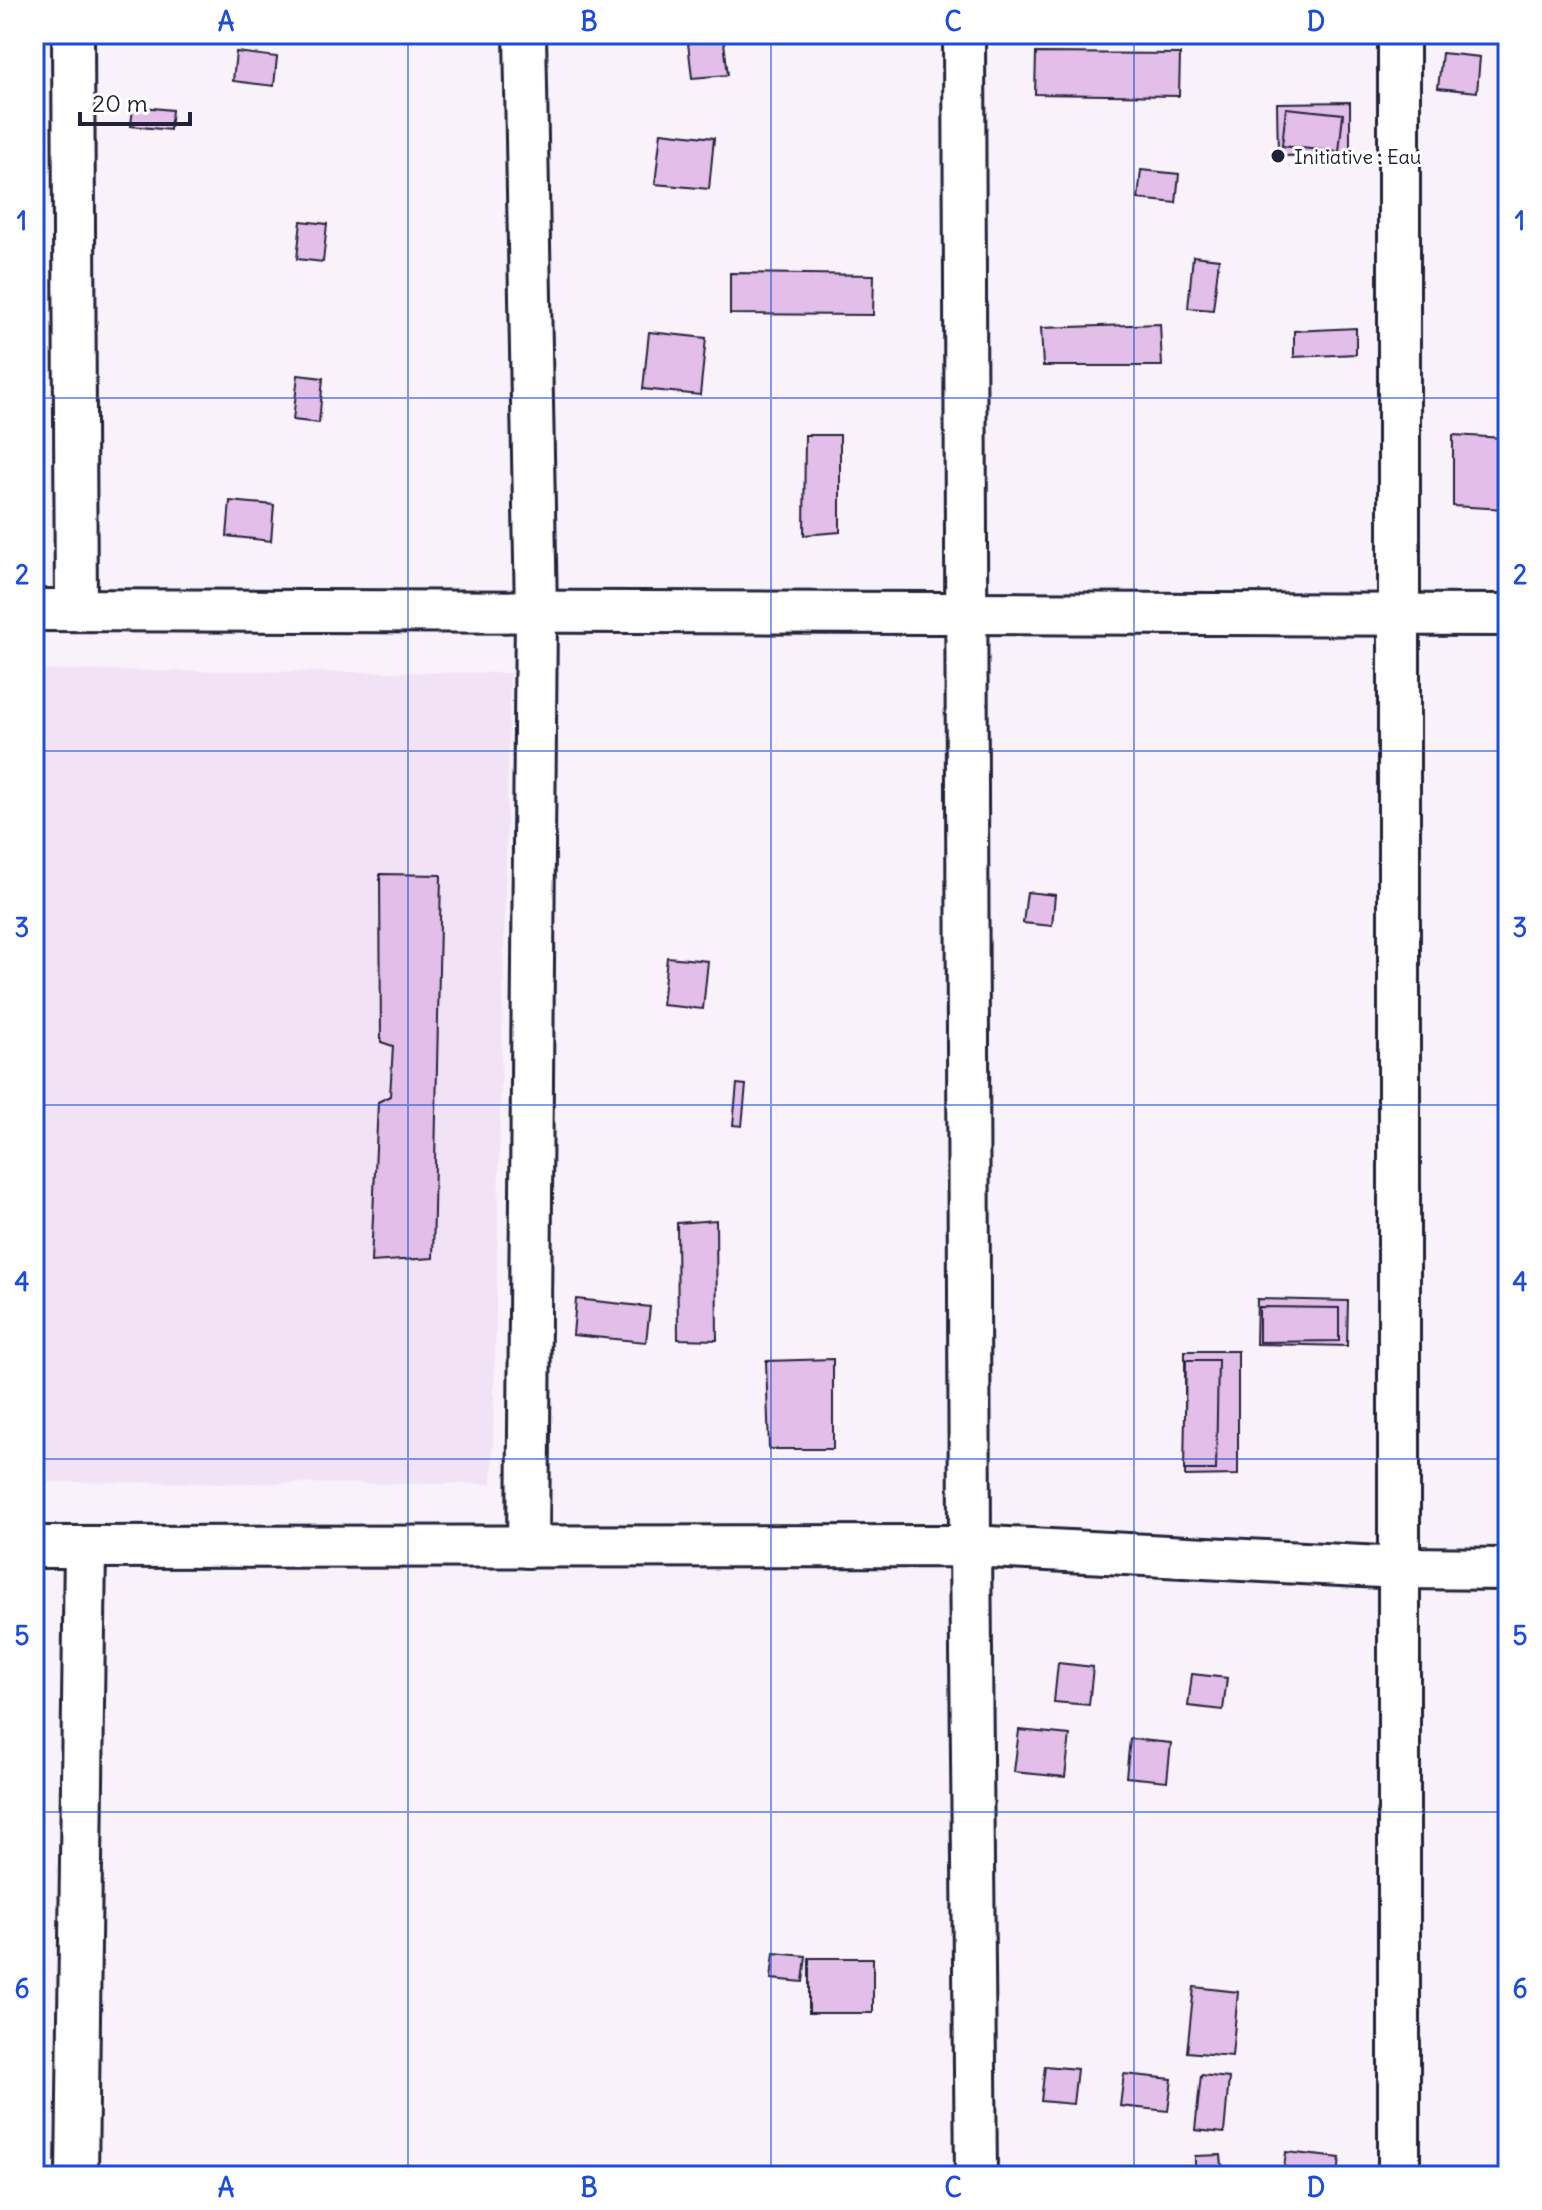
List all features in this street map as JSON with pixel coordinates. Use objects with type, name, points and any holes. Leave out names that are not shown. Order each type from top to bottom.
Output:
[{"type":"street","points":[[73,34],[76,610]]},
{"type":"street","points":[[525,34],[536,612],[528,1547]]},
{"type":"street","points":[[964,34],[970,1546],[976,2176]]},
{"type":"street","points":[[1399,34],[1399,2176]]},
{"type":"street","points":[[34,610],[1508,615]]},
{"type":"street","points":[[34,1547],[970,1546],[1401,1568],[1508,1569]]},
{"type":"street","points":[[77,2176],[85,1547]]},
{"type":"shaded area","points":[[34,670],[510,673],[492,1484],[34,1482]]},
{"type":"building","points":[[687,34],[723,34],[728,75],[692,78]]},
{"type":"building","points":[[236,52],[277,57],[274,86],[233,81]]},
{"type":"building","points":[[1036,53],[1180,54],[1179,96],[1035,94]]},
{"type":"building","points":[[1442,53],[1480,57],[1477,92],[1438,88]]},
{"type":"building","points":[[1350,102],[1350,155],[1278,156],[1277,103]]},
{"type":"building","points":[[133,106],[172,110],[170,130],[131,126]]},
{"type":"building","points":[[1286,108],[1343,114],[1339,152],[1282,146]]},
{"type":"building","points":[[661,132],[714,138],[709,189],[655,184]]},
{"type":"building","points":[[1141,170],[1179,174],[1176,203],[1138,199]]},
{"type":"building","points":[[301,221],[327,224],[323,262],[297,259]]},
{"type":"building","points":[[1193,256],[1219,259],[1213,310],[1188,308]]},
{"type":"building","points":[[730,273],[874,275],[873,315],[730,314]]},
{"type":"building","points":[[1160,324],[1162,366],[1043,366],[1041,328]]},
{"type":"building","points":[[1356,328],[1356,354],[1294,357],[1294,331]]},
{"type":"building","points":[[649,332],[706,338],[700,395],[643,389]]},
{"type":"building","points":[[298,375],[323,378],[319,423],[293,420]]},
{"type":"building","points":[[805,435],[840,435],[840,532],[804,535]]},
{"type":"building","points":[[1453,435],[1504,438],[1504,509],[1453,506]]},
{"type":"building","points":[[230,501],[274,505],[271,541],[227,536]]},
{"type":"building","points":[[380,874],[441,875],[433,1258],[371,1262],[378,1102],[390,1096],[393,1046],[381,1042]]},
{"type":"building","points":[[1027,892],[1055,895],[1052,926],[1023,923]]},
{"type":"building","points":[[667,957],[708,961],[703,1009],[662,1005]]},
{"type":"building","points":[[737,1084],[746,1085],[742,1126],[733,1125]]},
{"type":"building","points":[[716,1220],[717,1340],[678,1339],[677,1223]]},
{"type":"building","points":[[576,1299],[650,1307],[646,1342],[573,1335]]},
{"type":"building","points":[[1257,1299],[1348,1301],[1347,1346],[1256,1344]]},
{"type":"building","points":[[1259,1307],[1339,1308],[1339,1341],[1259,1342]]},
{"type":"building","points":[[1185,1351],[1238,1351],[1238,1475],[1185,1476]]},
{"type":"building","points":[[833,1359],[833,1449],[769,1449],[766,1361]]},
{"type":"building","points":[[1186,1360],[1218,1360],[1216,1470],[1184,1470]]},
{"type":"building","points":[[1058,1663],[1093,1667],[1089,1705],[1054,1702]]},
{"type":"building","points":[[1192,1674],[1227,1678],[1223,1710],[1188,1706]]},
{"type":"building","points":[[1019,1730],[1070,1735],[1065,1777],[1014,1772]]},
{"type":"building","points":[[1130,1739],[1171,1743],[1167,1781],[1126,1777]]},
{"type":"building","points":[[774,1953],[806,1956],[803,1982],[771,1979]]},
{"type":"building","points":[[809,1958],[873,1958],[873,2013],[809,2013]]},
{"type":"building","points":[[1194,1987],[1238,1992],[1232,2056],[1187,2052]]},
{"type":"building","points":[[1045,2066],[1077,2069],[1073,2104],[1041,2101]]},
{"type":"building","points":[[1124,2074],[1172,2079],[1168,2111],[1120,2106]]},
{"type":"building","points":[[1201,2075],[1229,2078],[1224,2133],[1195,2130]]},
{"type":"building","points":[[1286,2152],[1340,2158],[1338,2176],[1283,2176]]},
{"type":"building","points":[[1221,2155],[1223,2176],[1195,2176],[1195,2156]]},
{"type":"place","name":"Initiative : Eau","points":[[1278,156]]}]
